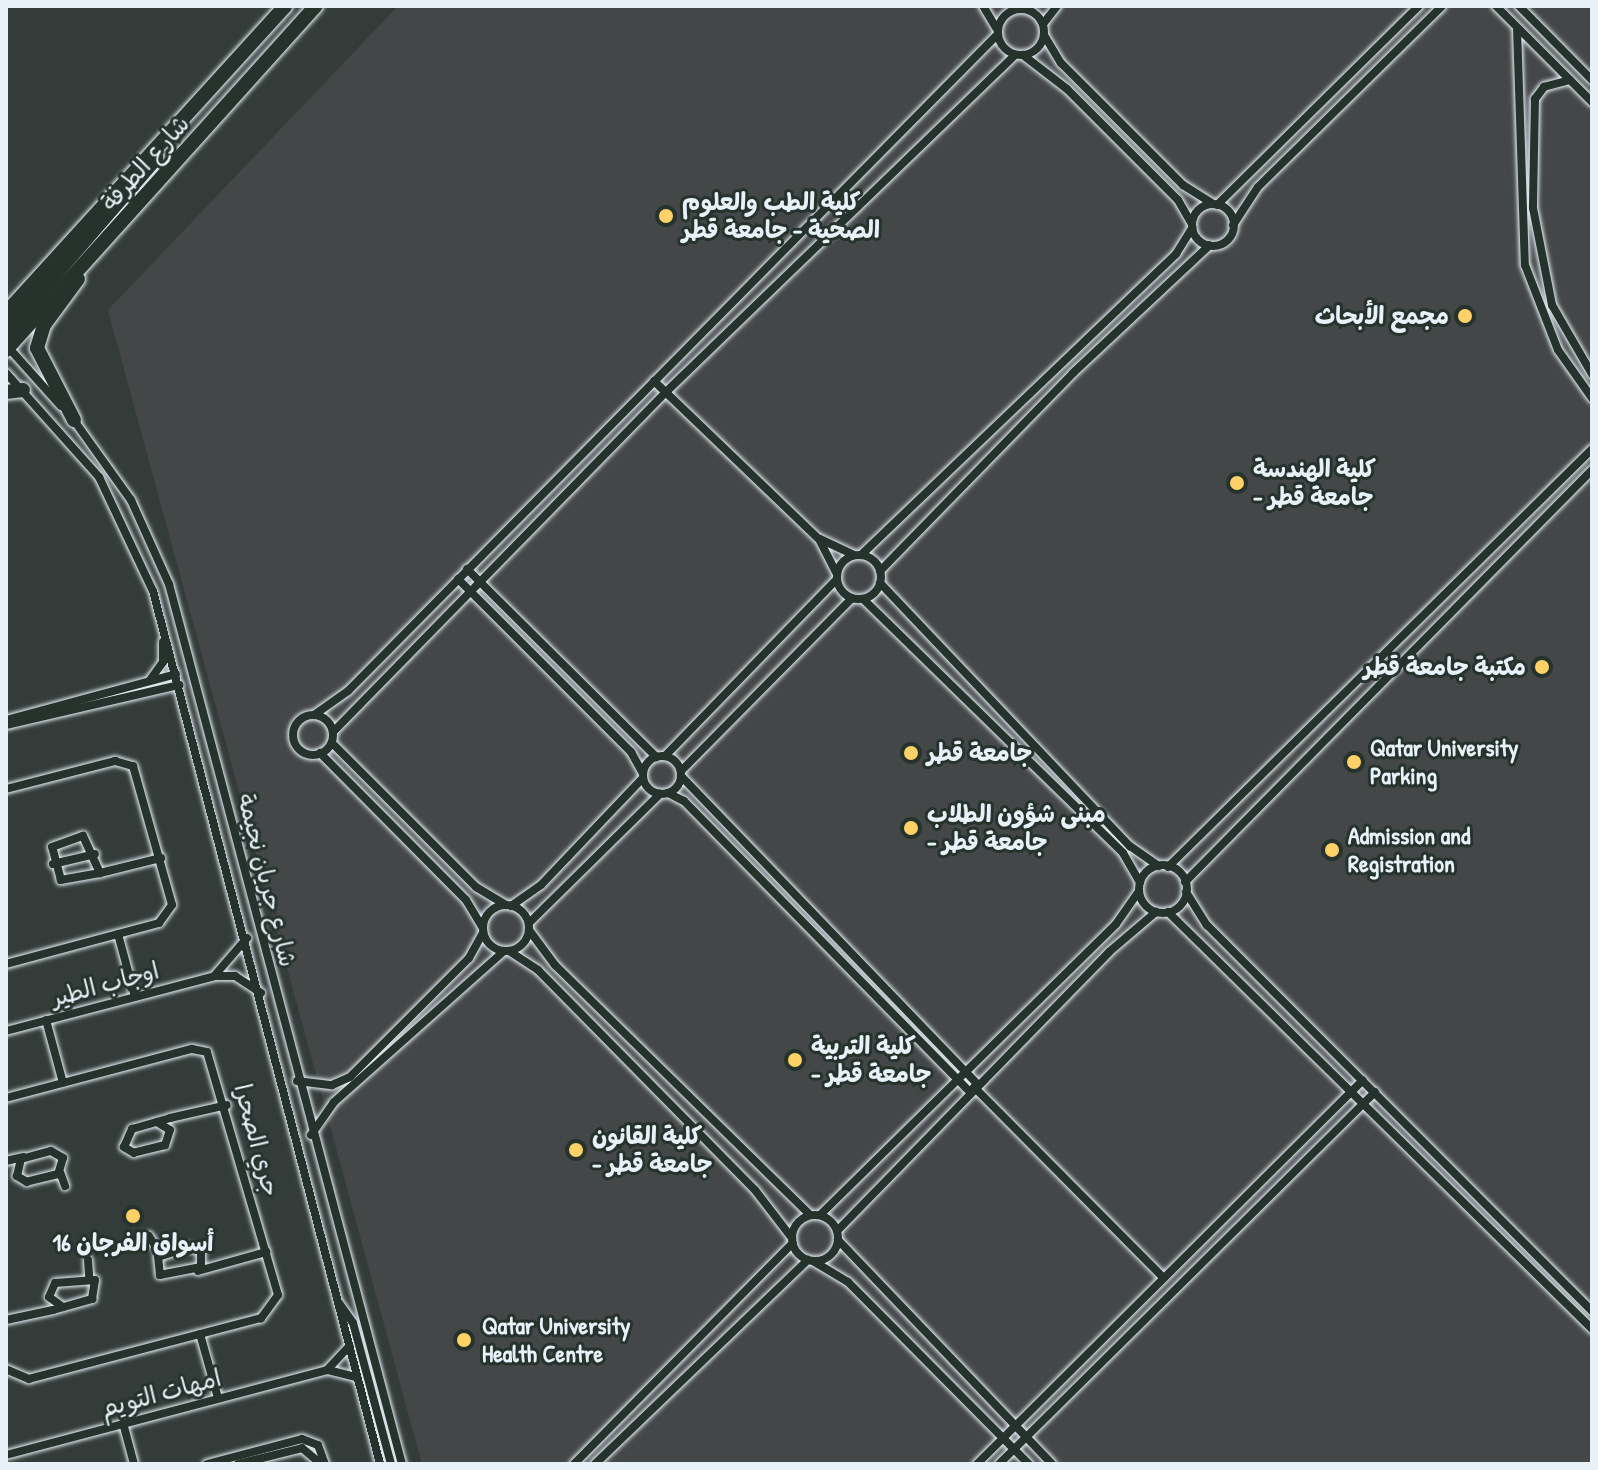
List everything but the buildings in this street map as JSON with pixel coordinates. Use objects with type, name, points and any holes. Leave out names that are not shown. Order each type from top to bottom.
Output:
[{"type":"main road","name":"شارع الطرفة","points":[[6,313],[186,111],[285,6]]},
{"type":"main road","name":"شارع الطرفة","points":[[7,343],[80,268],[316,6]]},
{"type":"main road","points":[[7,343],[174,137],[186,111]]},
{"type":"main road","points":[[74,420],[37,348],[80,268]]},
{"type":"main road","points":[[6,297],[33,283]]},
{"type":"main road","points":[[6,392],[23,390]]},
{"type":"street","points":[[983,6],[997,33],[1019,55],[1099,120],[1210,245]]},
{"type":"street","points":[[1057,6],[1043,24],[1044,35],[1061,63],[1183,185],[1215,204],[1233,225]]},
{"type":"street","points":[[297,1081],[345,1080],[409,1019],[483,930],[488,914],[508,906],[541,885],[660,756],[836,577],[962,463],[1181,248],[1192,226],[1419,6]]},
{"type":"street","points":[[1442,6],[1258,187],[1224,242],[1210,245],[999,446],[880,571],[880,583],[1139,856],[1164,866],[1185,882],[1186,892],[1209,926],[1592,1311]]},
{"type":"street","points":[[1496,6],[1592,102]]},
{"type":"street","points":[[1519,6],[1592,80]]},
{"type":"street","points":[[1043,24],[1020,8],[348,691],[314,715],[300,720],[294,738],[305,753],[320,753],[332,743],[333,732],[469,589],[667,391],[778,282],[1044,35]]},
{"type":"street","points":[[1517,28],[1525,265],[1551,336],[1592,398]]},
{"type":"street","points":[[1570,80],[1544,87],[1535,99],[1533,208],[1552,305],[1592,374]]},
{"type":"street","points":[[767,268],[778,282]]},
{"type":"street","name":"شارع جريان نجيمة","points":[[7,343],[74,420],[131,500],[169,584],[311,1135],[402,1464]]},
{"type":"street","name":"شارع جريان نجيمة","points":[[6,373],[99,477],[153,591],[262,993],[380,1464]]},
{"type":"street","points":[[654,381],[819,539],[836,577],[852,598],[863,599],[1132,864],[1139,887],[1156,912]]},
{"type":"street","points":[[990,435],[999,446]]},
{"type":"street","points":[[574,1464],[738,1304],[815,1215],[959,1081],[1122,917],[1139,887],[1592,449]]},
{"type":"street","points":[[962,463],[972,474]]},
{"type":"street","points":[[1185,882],[1592,470]]},
{"type":"street","points":[[819,539],[858,555],[880,571]]},
{"type":"street","points":[[467,569],[602,705],[681,774],[829,933],[966,1073],[974,1088],[1164,1279],[1179,1285]]},
{"type":"street","points":[[458,579],[594,714],[642,776],[821,941],[959,1081],[974,1088]]},
{"type":"street","points":[[863,599],[880,583]]},
{"type":"street","points":[[146,682],[164,656],[153,591]]},
{"type":"street","points":[[311,1135],[334,1102],[437,1007],[506,951],[664,794],[852,598]]},
{"type":"street","points":[[537,659],[546,649]]},
{"type":"street","points":[[6,722],[176,674]]},
{"type":"street","points":[[6,722],[179,685]]},
{"type":"street","points":[[594,714],[602,705]]},
{"type":"street","points":[[314,715],[333,732]]},
{"type":"street","points":[[332,743],[476,887],[508,906],[529,926],[555,965],[837,1236],[1052,1464]]},
{"type":"street","points":[[320,753],[466,900],[483,930],[506,951],[538,970],[763,1198],[792,1241],[811,1260],[848,1282],[1029,1464]]},
{"type":"street","points":[[6,789],[129,763],[140,777],[161,858],[169,914],[118,934],[6,964]]},
{"type":"street","points":[[100,873],[89,839],[76,836],[55,844],[53,864],[64,881],[100,873],[161,858]]},
{"type":"street","points":[[53,864],[95,854]]},
{"type":"street","points":[[1132,864],[1139,856]]},
{"type":"street","points":[[1168,912],[1186,892]]},
{"type":"street","points":[[595,1464],[749,1313],[811,1260],[827,1257],[837,1236],[974,1088],[1156,912],[1168,912],[1198,936],[1592,1329]]},
{"type":"street","points":[[1198,936],[1209,926]]},
{"type":"street","points":[[821,941],[829,933]]},
{"type":"street","points":[[118,934],[135,997]]},
{"type":"street","points":[[215,976],[247,938]]},
{"type":"street","points":[[215,976],[235,976],[262,993]]},
{"type":"street","name":"اوجاب الطير","points":[[6,1031],[215,976]]},
{"type":"street","points":[[879,1000],[888,993]]},
{"type":"street","points":[[428,999],[437,1007]]},
{"type":"street","points":[[1288,1026],[1299,1016]]},
{"type":"street","points":[[409,1019],[418,1027]]},
{"type":"street","points":[[46,1020],[63,1083]]},
{"type":"street","name":"جري الصحرا","points":[[6,1098],[200,1049],[215,1061],[278,1295],[272,1311],[200,1334],[29,1379],[6,1369]]},
{"type":"street","points":[[1336,1074],[1347,1064]]},
{"type":"street","points":[[977,1464],[1363,1080]]},
{"type":"street","points":[[999,1464],[1375,1092]]},
{"type":"street","points":[[184,1116],[162,1147],[134,1153],[124,1147],[128,1130],[227,1105]]},
{"type":"street","points":[[157,1122],[171,1133]]},
{"type":"street","points":[[6,1161],[55,1151],[63,1158],[60,1172],[65,1186]]},
{"type":"street","points":[[15,1172],[24,1157]]},
{"type":"street","points":[[6,1167],[27,1182],[60,1172]]},
{"type":"street","points":[[1262,1179],[1274,1191]]},
{"type":"street","points":[[149,1236],[161,1255]]},
{"type":"street","points":[[161,1255],[192,1247],[223,1264]]},
{"type":"street","points":[[161,1255],[156,1269],[163,1277],[266,1252]]},
{"type":"street","points":[[196,1271],[203,1254]]},
{"type":"street","points":[[6,1320],[94,1297],[97,1283],[89,1276],[88,1260]]},
{"type":"street","points":[[38,1312],[55,1283],[89,1276]]},
{"type":"street","points":[[1164,1279],[1168,1295]]},
{"type":"street","points":[[49,1297],[63,1307]]},
{"type":"street","points":[[339,1303],[353,1323],[391,1464]]},
{"type":"street","points":[[738,1304],[749,1313]]},
{"type":"street","points":[[200,1334],[218,1398]]},
{"type":"street","points":[[327,1370],[349,1346]]},
{"type":"street","name":"امهات التويم","points":[[6,1455],[327,1370],[357,1377]]},
{"type":"street","points":[[123,1423],[134,1464]]},
{"type":"street","points":[[207,1464],[302,1444],[323,1464]]},
{"type":"street","points":[[238,1464],[256,1455]]},
{"type":"shaded area","name":"جامعة قطر","points":[[398,6],[1592,6],[1592,1464],[422,1464],[108,310]]},
{"type":"place","name":"كلية الطب والعلوم الصحية - جامعة قطر","points":[[666,216]]},
{"type":"place","name":"مجمع الأبحاث","points":[[1465,316]]},
{"type":"place","name":"كلية الهندسة - جامعة قطر","points":[[1237,483]]},
{"type":"place","name":"مكتبة جامعة قطر","points":[[1542,667]]},
{"type":"place","name":"جامعة قطر","points":[[911,753]]},
{"type":"place","name":"Qatar University Parking","points":[[1354,762]]},
{"type":"place","name":"مبنى شؤون الطلاب - جامعة قطر","points":[[911,828]]},
{"type":"place","name":"Admission and Registration","points":[[1332,850]]},
{"type":"place","name":"كلية التربية - جامعة قطر","points":[[795,1060]]},
{"type":"place","name":"كلية القانون - جامعة قطر","points":[[576,1150]]},
{"type":"place","name":"أسواق الفرجان 16","points":[[133,1216]]},
{"type":"place","name":"Qatar University Health Centre","points":[[464,1340]]}]
